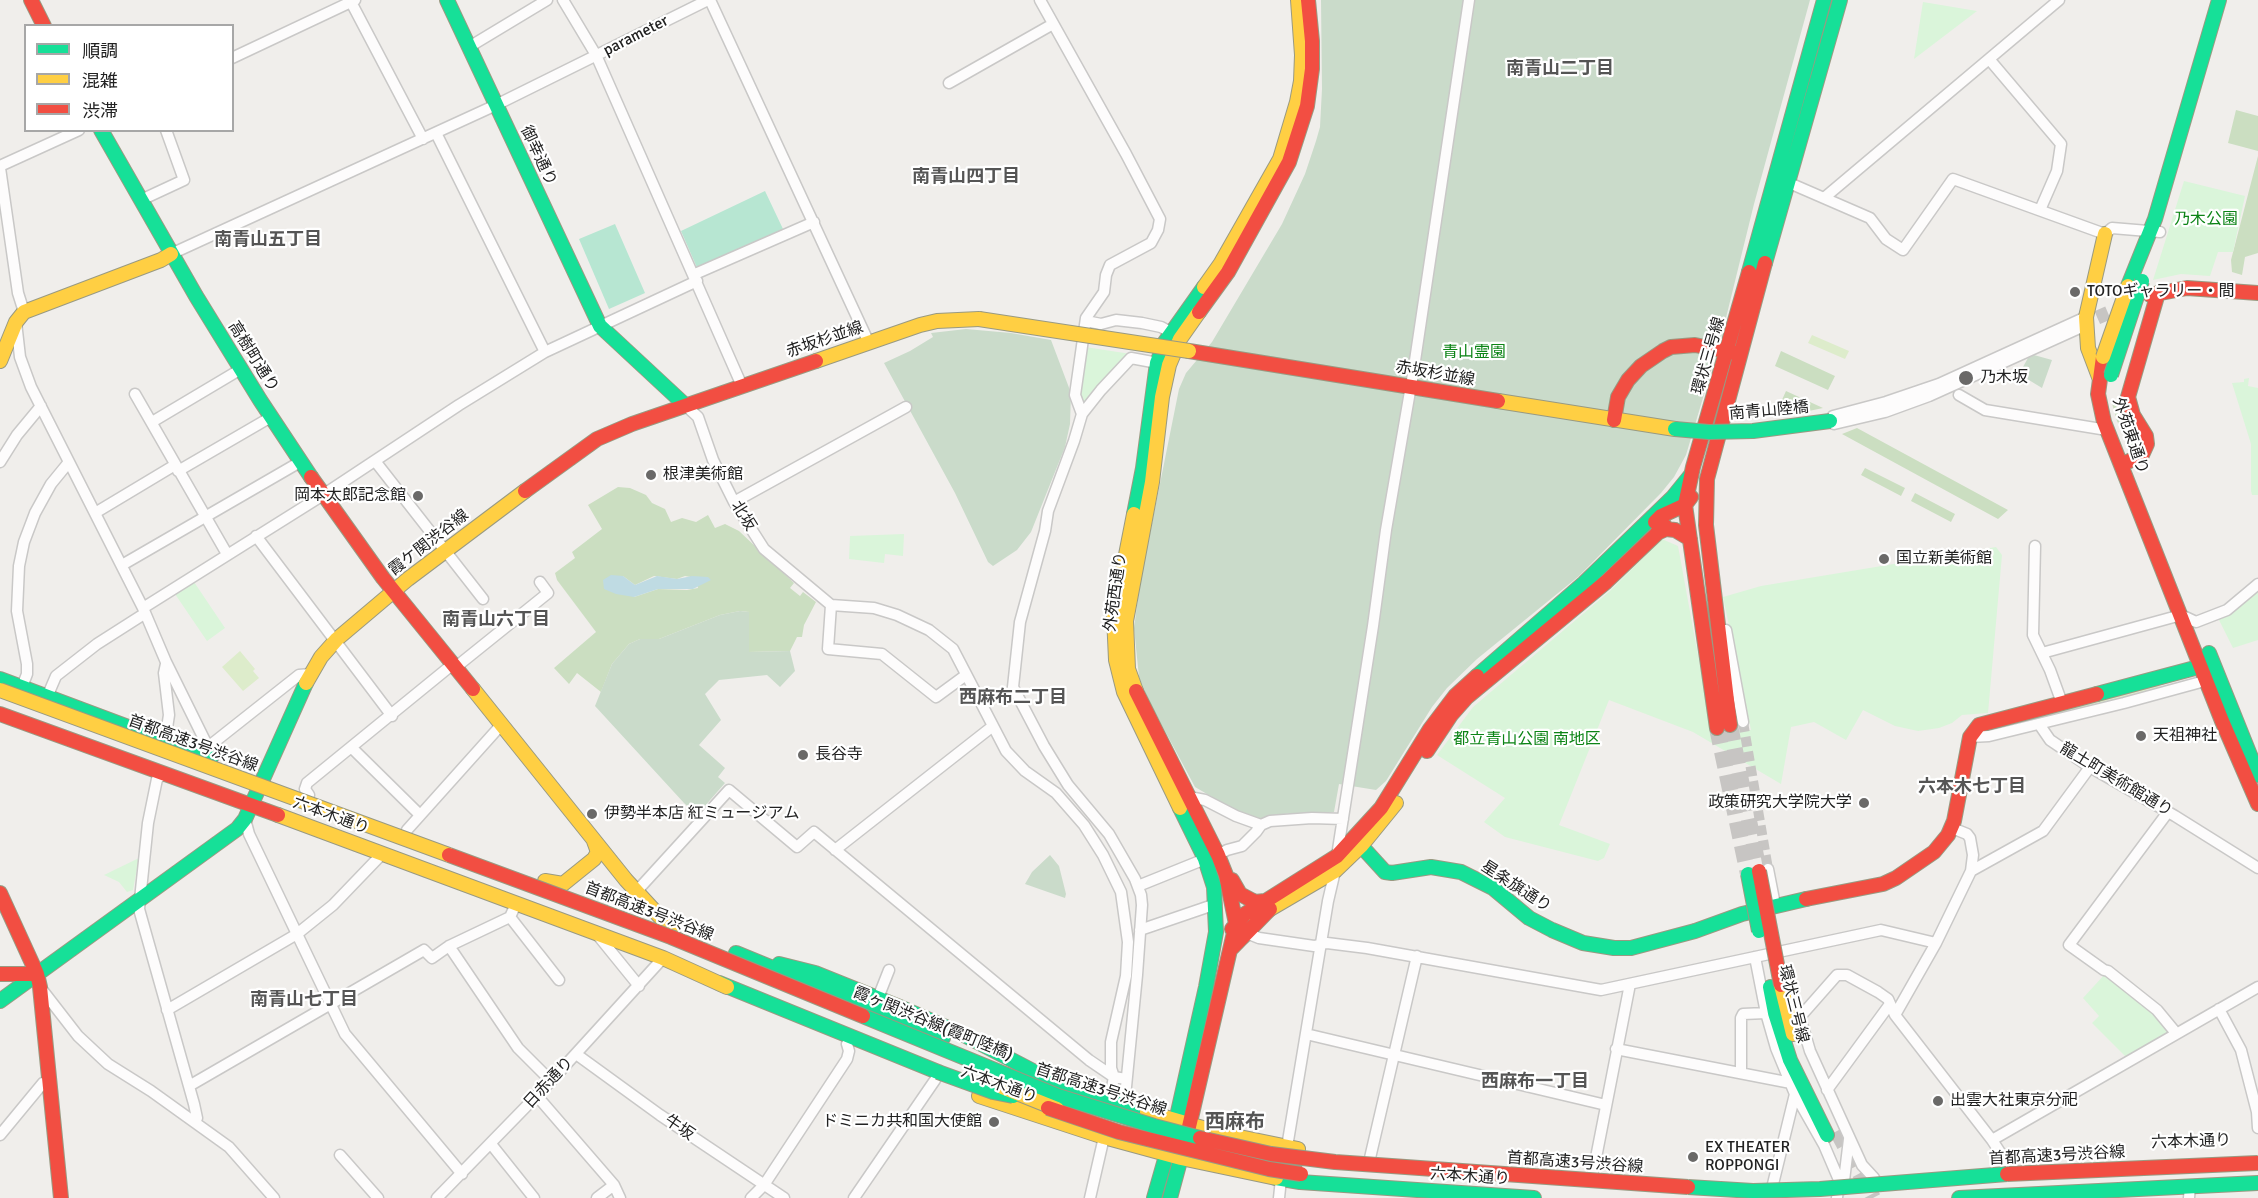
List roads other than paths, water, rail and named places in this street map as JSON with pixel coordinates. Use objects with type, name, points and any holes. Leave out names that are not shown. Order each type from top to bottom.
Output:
[{"type":"main road","points":[[31,0],[43,24]]},
{"type":"main road","name":"御幸通り","points":[[447,0],[600,327]]},
{"type":"main road","name":"外苑西通り","points":[[1154,1198],[1171,1139],[1183,1123],[1238,916],[1226,875],[1211,857],[1113,677],[1106,654],[1107,635],[1116,603],[1163,364],[1176,335],[1221,263],[1280,159],[1298,102],[1302,56],[1298,0]]},
{"type":"main road","name":"外苑西通り","points":[[1176,335],[1233,264],[1289,162],[1307,106],[1312,69],[1308,0]]},
{"type":"main road","name":"環状三号線","points":[[1824,0],[1767,204],[1735,353],[1723,416],[1707,479],[1705,496],[1708,535],[1730,725],[1690,539],[1685,505],[1693,467],[1735,353],[1840,0]]},
{"type":"main road","name":"外苑東通り","points":[[2219,0],[2142,281],[2105,376],[2099,400],[2107,430],[2125,463],[2196,622],[2207,664],[2207,680],[2258,804]]},
{"type":"main road","name":"外苑東通り","points":[[2227,0],[2156,231],[2128,286],[2103,357],[2109,405],[2125,463],[2181,615],[2207,664],[2258,775]]},
{"type":"main road","name":"高樹町通り","points":[[102,132],[171,254],[300,462],[394,591],[576,817]]},
{"type":"main road","points":[[2105,234],[2086,321],[2088,348],[2105,376]]},
{"type":"main road","points":[[0,361],[20,317],[171,254]]},
{"type":"main road","points":[[2108,313],[2158,293],[2187,288],[2258,293]]},
{"type":"main road","points":[[2125,463],[2142,454],[2147,444],[2146,436],[2133,415],[2128,397],[2158,293]]},
{"type":"main road","name":"赤坂杉並線","points":[[685,405],[937,321],[979,319],[1675,429]]},
{"type":"main road","points":[[600,327],[685,405]]},
{"type":"main road","points":[[1614,420],[1618,397],[1628,380],[1641,366],[1663,351],[1671,347],[1695,345],[1735,353]]},
{"type":"main road","name":"外苑西通り","points":[[1163,364],[1162,398],[1152,482],[1129,600],[1125,639],[1132,684],[1189,797],[1211,857],[1216,904],[1215,933],[1183,1123]]},
{"type":"main road","name":"霞ケ関渋谷線","points":[[245,819],[310,674],[335,641],[445,551],[578,451],[623,428],[685,405]]},
{"type":"main road","points":[[1230,950],[1267,905],[1357,842],[1392,809],[1440,732],[1467,697],[1606,582],[1656,528],[1662,516],[1685,505],[1697,483],[1723,416]]},
{"type":"main road","name":"南青山陸橋","points":[[1675,429],[1753,431],[1830,421]]},
{"type":"main road","points":[[1206,987],[1226,937],[1238,916],[1267,905],[1335,871],[1381,808],[1430,729],[1455,696],[1600,569],[1679,491],[1693,467]]},
{"type":"main road","points":[[1685,505],[1701,520],[1708,535]]},
{"type":"main road","points":[[1600,569],[1656,528],[1676,530],[1690,539]]},
{"type":"main road","points":[[1775,905],[1883,884],[1934,852],[1952,828],[1970,738],[1979,725],[2207,664]]},
{"type":"main road","name":"六本木通り","points":[[0,680],[165,741],[206,751],[260,784],[309,795],[613,906],[671,937]]},
{"type":"main road","name":"首都高速3号渋谷線","points":[[0,690],[664,935],[1058,1096],[1195,1137],[1303,1159],[1643,1185],[1753,1191],[1820,1189],[2019,1173],[2258,1163]]},
{"type":"main road","name":"首都高速3号渋谷線","points":[[0,701],[672,951],[1036,1101],[1088,1119],[1231,1157],[1291,1168],[1680,1198]]},
{"type":"main road","name":"六本木通り","points":[[2,714],[594,932],[649,953],[660,962],[798,1009],[956,1073],[1086,1122],[1246,1164],[1385,1187],[1407,1193],[1534,1198]]},
{"type":"main road","points":[[165,741],[172,758],[260,784],[809,987],[1004,1066],[1089,1107]]},
{"type":"main road","points":[[260,784],[269,798],[334,822],[351,841]]},
{"type":"main road","points":[[576,817],[626,880],[642,887],[671,937],[736,953],[809,987]]},
{"type":"main road","points":[[545,881],[563,884],[596,857],[598,847],[576,817]]},
{"type":"main road","points":[[0,1001],[38,980],[116,916],[237,829],[245,819]]},
{"type":"main road","name":"星条旗通り","points":[[1357,842],[1385,872],[1431,867],[1461,872],[1493,888],[1529,918],[1542,925],[1583,943],[1614,948],[1646,945],[1775,905]]},
{"type":"main road","points":[[1335,871],[1337,856]]},
{"type":"main road","name":"環状三号線","points":[[1758,871],[1776,989],[1775,1013],[1790,1060],[1835,1139]]},
{"type":"main road","points":[[1226,875],[1234,882],[1240,894],[1267,905]]},
{"type":"main road","points":[[1214,886],[1224,904],[1238,916]]},
{"type":"main road","points":[[0,893],[38,980],[61,1198]]},
{"type":"main road","points":[[660,962],[671,937]]},
{"type":"main road","name":"六本木通り","points":[[736,953],[815,973],[878,998],[962,1034],[1056,1083],[1109,1103],[1287,1147],[1370,1158],[1433,1163],[1773,1184],[1823,1181],[1844,1190],[1874,1178],[2009,1166],[2258,1155]]},
{"type":"main road","points":[[0,974],[38,980]]},
{"type":"main road","points":[[719,983],[993,1092],[1036,1101]]},
{"type":"main road","name":"六本木通り","points":[[719,983],[796,1022],[935,1080],[1029,1114],[1104,1137],[1181,1158],[1281,1179],[1385,1187]]},
{"type":"main road","name":"霞ヶ関渋谷線(霞町陸橋)","points":[[809,987],[965,1056],[1089,1104],[1196,1134],[1302,1155],[1370,1158]]},
{"type":"main road","points":[[1124,1107],[1126,1119],[1132,1125],[1181,1145],[1181,1158]]},
{"type":"main road","points":[[1183,1123],[1176,1130],[1186,1139],[1216,1151],[1230,1163],[1248,1173]]},
{"type":"main road","points":[[1170,1198],[1186,1139]]},
{"type":"main road","points":[[1433,1163],[1519,1182],[1755,1197],[1786,1197],[1844,1190],[1874,1178]]},
{"type":"main road","name":"首都高速3号渋谷線","points":[[1844,1190],[2258,1174]]},
{"type":"main road","points":[[1959,1198],[2190,1192],[2258,1183]]},
{"type":"street","points":[[469,47],[547,0]]},
{"type":"street","points":[[563,0],[596,55],[696,277],[742,386]]},
{"type":"street","points":[[709,0],[869,343]]},
{"type":"street","name":"parameter","points":[[171,254],[496,105],[709,0]]},
{"type":"street","points":[[1040,0],[1160,219],[1158,230],[1151,243],[1110,265],[1106,274],[1104,292],[1086,321],[1075,395],[1082,414]]},
{"type":"street","points":[[1337,856],[1469,0]]},
{"type":"street","points":[[1824,198],[2059,0]]},
{"type":"street","points":[[237,56],[353,1],[423,139]]},
{"type":"street","points":[[949,83],[1053,24]]},
{"type":"street","points":[[1989,59],[2061,144],[2057,171],[2040,210]]},
{"type":"street","points":[[75,132],[0,167],[18,293],[24,372],[122,565],[206,751],[299,675],[310,674]]},
{"type":"street","points":[[141,200],[184,180],[167,132]]},
{"type":"street","points":[[436,133],[545,352]]},
{"type":"street","points":[[1767,204],[1787,182],[1869,218],[1886,239],[1903,250],[1953,179],[2105,234],[2112,228],[2156,231]]},
{"type":"street","points":[[48,697],[56,676],[143,611],[227,554],[323,495],[459,405],[545,352],[813,222]]},
{"type":"street","points":[[1086,321],[1101,324],[1116,320],[1161,327],[1176,335]]},
{"type":"street","points":[[2086,321],[1929,396],[1886,412],[1834,424],[1833,416],[1886,402],[1939,384],[2086,321]]},
{"type":"street","points":[[1109,1103],[1114,1077],[1111,1068],[1111,1042],[1142,905],[1138,886],[1109,834],[1068,785],[1044,746],[1013,687],[1020,622],[1045,531],[1048,511],[1082,414],[1131,358],[1163,364]]},
{"type":"street","points":[[152,422],[241,369]]},
{"type":"street","points":[[135,394],[227,554]]},
{"type":"street","points":[[1959,395],[1985,410],[2107,430]]},
{"type":"street","name":"北坂","points":[[685,405],[698,417],[712,460],[734,502],[764,549],[831,605]]},
{"type":"street","points":[[0,462],[17,435],[41,406]]},
{"type":"street","points":[[734,502],[906,407]]},
{"type":"street","points":[[95,513],[271,417]]},
{"type":"street","points":[[375,461],[483,599]]},
{"type":"street","points":[[22,687],[27,674],[27,664],[17,611],[19,566],[24,542],[43,497],[69,462]]},
{"type":"street","points":[[122,565],[300,462]]},
{"type":"street","points":[[256,536],[392,716]]},
{"type":"street","points":[[2035,546],[2033,635],[2062,703]]},
{"type":"street","points":[[309,795],[305,789],[307,783],[548,593],[540,582]]},
{"type":"street","points":[[2042,653],[2181,615],[2196,622],[2227,610],[2258,584]]},
{"type":"street","points":[[966,675],[936,697],[882,654],[828,649],[831,605],[874,608],[897,615],[929,630],[953,649],[1006,751],[1024,771],[1056,793],[1084,825],[1103,855],[1121,892],[1136,937],[1124,1107]]},
{"type":"street","points":[[165,741],[169,715],[166,662]]},
{"type":"street","points":[[1970,738],[1989,736],[2039,724],[2207,680]]},
{"type":"street","points":[[407,831],[502,724]]},
{"type":"street","name":"龍土町美術館通り","points":[[2039,724],[2050,740],[2090,767],[2258,868]]},
{"type":"street","points":[[835,850],[993,726]]},
{"type":"street","points":[[352,748],[420,815]]},
{"type":"street","points":[[1971,871],[2043,831],[2090,767]]},
{"type":"street","points":[[165,773],[157,779],[148,823],[140,899],[141,921],[189,1086],[197,1118],[195,1122]]},
{"type":"street","points":[[613,906],[622,907],[642,887],[729,790],[797,847],[814,832],[1089,1060],[1114,1077],[1126,1079]]},
{"type":"street","points":[[1189,797],[1204,800],[1261,825]]},
{"type":"street","points":[[2168,812],[2070,945],[2104,970],[2108,970],[2157,1010],[2176,1034]]},
{"type":"street","points":[[1138,886],[1242,846],[1261,825],[1270,821],[1301,818],[1343,819]]},
{"type":"street","points":[[245,819],[249,834],[345,1034],[462,1174]]},
{"type":"street","points":[[1343,819],[1357,842]]},
{"type":"street","points":[[1895,1015],[1936,943],[1971,871],[1973,855],[1970,838],[1952,828]]},
{"type":"street","points":[[167,1010],[297,934],[333,905],[383,853]]},
{"type":"street","points":[[1287,1147],[1335,871]]},
{"type":"street","points":[[1758,871],[1775,905]]},
{"type":"street","points":[[189,1086],[424,950],[432,958],[449,946],[510,917],[516,904]]},
{"type":"street","points":[[1136,937],[1216,904]]},
{"type":"street","points":[[510,917],[559,980]]},
{"type":"street","points":[[1230,950],[1249,934],[1314,946],[1327,943],[1417,956],[1600,990],[1881,930],[1936,943]]},
{"type":"street","points":[[594,932],[599,935],[639,986]]},
{"type":"street","points":[[449,946],[518,1048],[551,1081]]},
{"type":"street","points":[[1370,1158],[1417,956]]},
{"type":"street","points":[[1755,957],[1766,1013],[1782,1065],[1795,1094],[1853,1159],[1874,1178]]},
{"type":"street","name":"日赤通り","points":[[437,1198],[537,1096],[660,962]]},
{"type":"street","points":[[878,998],[889,970]]},
{"type":"street","points":[[1800,1017],[1837,975],[1847,975],[1888,999],[1895,1015],[1992,1140],[2009,1166]]},
{"type":"street","points":[[38,980],[78,1036],[108,1064],[229,1147],[274,1198]]},
{"type":"street","points":[[1593,1173],[1630,984]]},
{"type":"street","points":[[1992,1140],[2258,987]]},
{"type":"street","points":[[1766,1013],[1776,989],[1800,1017],[1810,1051],[1827,1089],[1844,1190]]},
{"type":"street","points":[[1827,1089],[1890,1004]]},
{"type":"street","points":[[2219,1009],[2241,1050],[2257,1112],[2258,1128]]},
{"type":"street","points":[[1741,1072],[1741,1018],[1743,1014],[1766,1013]]},
{"type":"street","points":[[1306,1034],[1605,1106]]},
{"type":"street","points":[[751,1198],[764,1185],[847,1059],[849,1051],[847,1044]]},
{"type":"street","points":[[1616,1049],[1791,1083]]},
{"type":"street","name":"牛坂","points":[[576,1054],[660,1115],[784,1198]]},
{"type":"street","points":[[854,1198],[935,1080]]},
{"type":"street","points":[[0,1136],[42,1083],[49,1082]]},
{"type":"street","points":[[1773,1184],[1795,1094]]},
{"type":"street","points":[[537,1096],[614,1185],[620,1198]]},
{"type":"street","points":[[1090,1198],[1104,1137]]},
{"type":"street","points":[[491,1144],[534,1198]]},
{"type":"street","points":[[340,1155],[378,1198]]},
{"type":"street","points":[[1844,1190],[1853,1159]]},
{"type":"street","points":[[1279,1198],[1281,1179]]},
{"type":"street","points":[[597,1198],[614,1185]]},
{"type":"water","points":[[611,575],[623,576],[635,585],[657,576],[677,579],[692,576],[708,577],[711,580],[693,589],[658,589],[634,597],[604,589],[603,580]]},
{"type":"tunnel","points":[[2078,326],[2108,313]]},
{"type":"tunnel","points":[[1743,722],[1768,869]]},
{"type":"tunnel","points":[[1730,725],[1759,871]]},
{"type":"tunnel","points":[[1717,728],[1748,874]]},
{"type":"tunnel","points":[[1837,1131],[1873,1198]]},
{"type":"place","name":"TOTOギャラリー・間","points":[[2075,292]]},
{"type":"place","name":"乃木坂","points":[[1966,378]]},
{"type":"place","name":"根津美術館","points":[[651,475]]},
{"type":"place","name":"岡本太郎記念館","points":[[418,496]]},
{"type":"place","name":"国立新美術館","points":[[1884,559]]},
{"type":"place","name":"天祖神社","points":[[2141,736]]},
{"type":"place","name":"長谷寺","points":[[803,755]]},
{"type":"place","name":"政策研究大学院大学","points":[[1864,803]]},
{"type":"place","name":"伊勢半本店 紅ミュージアム","points":[[592,814]]},
{"type":"place","name":"出雲大社東京分祀","points":[[1938,1101]]},
{"type":"place","name":"ドミニカ共和国大使館","points":[[994,1122]]},
{"type":"place","name":"EX THEATER ROPPONGI","points":[[1693,1157]]},
{"type":"district","name":"南青山二丁目","points":[[1560,69]]},
{"type":"district","name":"南青山四丁目","points":[[966,177]]},
{"type":"district","name":"南青山五丁目","points":[[268,240]]},
{"type":"district","name":"南青山六丁目","points":[[496,620]]},
{"type":"district","name":"西麻布二丁目","points":[[1013,698]]},
{"type":"district","name":"六本木七丁目","points":[[1972,787]]},
{"type":"district","name":"南青山七丁目","points":[[304,1000]]},
{"type":"district","name":"西麻布一丁目","points":[[1535,1082]]},
{"type":"district","name":"西麻布","points":[[1235,1123]]},
{"type":"park label","name":"乃木公園","points":[[2206,220]]},
{"type":"park label","name":"青山霊園","points":[[1474,353]]},
{"type":"park label","name":"都立青山公園 南地区","points":[[1527,740]]}]
